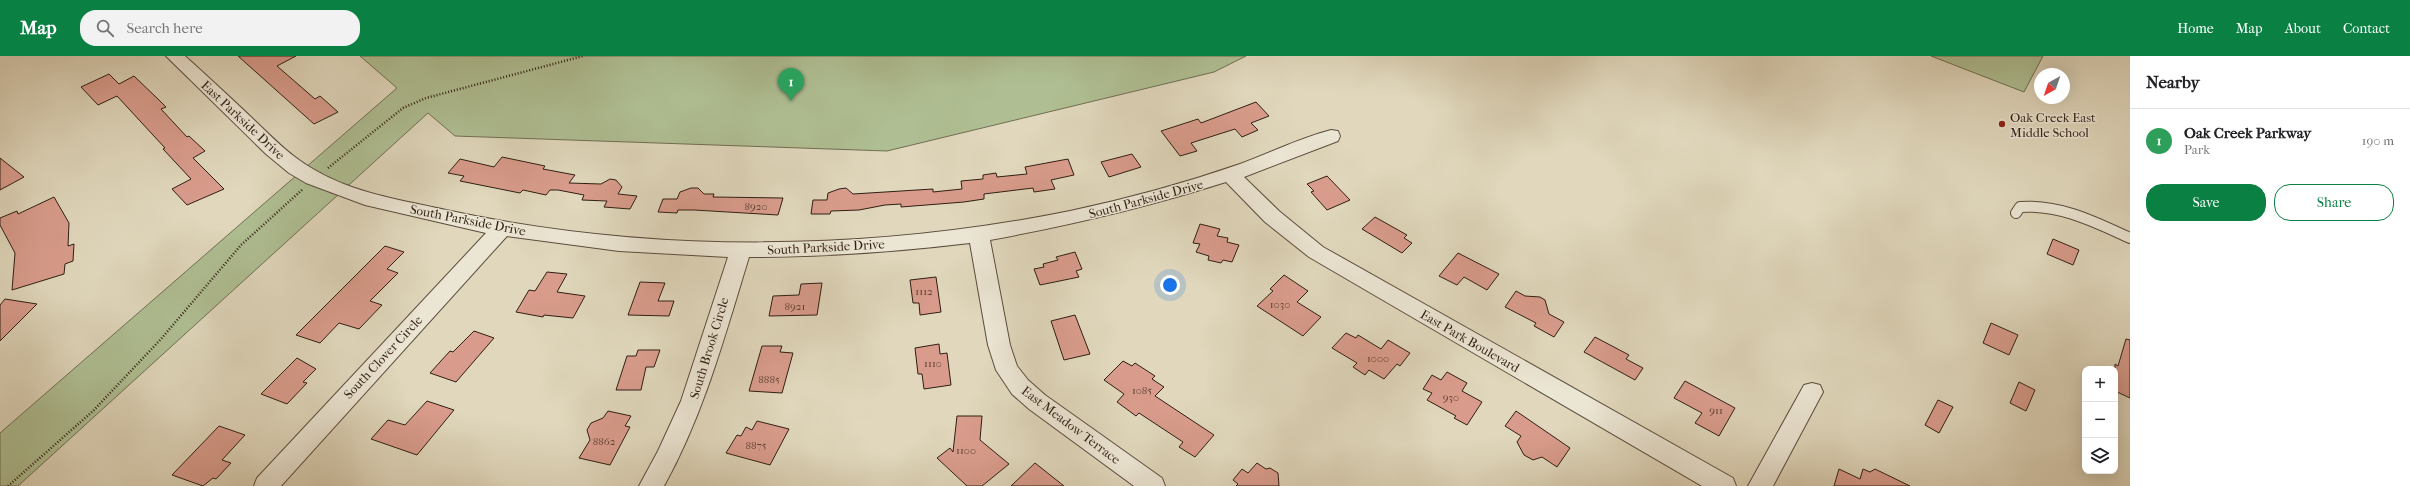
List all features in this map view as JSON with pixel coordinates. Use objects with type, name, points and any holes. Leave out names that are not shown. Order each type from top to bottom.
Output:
[{"type":"street","name":"East Parkside Drive","points":[[175,56],[290,164],[314,179]]},
{"type":"street","name":"South Parkside Drive","points":[[314,179],[367,199],[502,229],[669,247],[740,251],[826,249],[979,235],[1115,209],[1232,176],[1331,136]]},
{"type":"street","name":"East Park Boulevard","points":[[1232,176],[1266,212],[1288,232],[1316,252],[1724,486]]},
{"type":"street","name":"South Clover Circle","points":[[266,486],[502,229]]},
{"type":"street","name":"East Meadow Terrace","points":[[979,235],[999,345],[1007,370],[1020,387],[1037,402],[1153,486]]},
{"type":"street","name":"South Brook Circle","points":[[651,486],[673,446],[705,369],[716,322],[740,251]]},
{"type":"street","points":[[1760,486],[1812,392]]},
{"type":"lane","points":[[2016,213],[2020,207],[2026,206],[2052,210],[2079,216],[2130,238]]},
{"type":"path","points":[[8,486],[93,411],[161,339],[241,245],[314,179],[403,108],[426,98],[510,74],[583,56]]},
{"type":"green space","points":[[360,56],[1246,56],[1214,72],[887,151],[455,136],[428,113],[18,486],[0,486],[0,433],[397,88]]},
{"type":"green space","points":[[1931,56],[2043,56],[2037,68],[2034,68],[2034,73],[2024,92]]},
{"type":"building","points":[[238,56],[296,56],[277,66],[315,99],[320,96],[338,112],[314,124]]},
{"type":"building","points":[[109,74],[119,84],[134,76],[166,107],[161,109],[187,137],[189,136],[205,151],[193,158],[224,189],[187,205],[172,189],[191,179],[163,149],[165,148],[117,96],[98,105],[81,87]]},
{"type":"building","points":[[1256,102],[1269,116],[1251,123],[1258,130],[1242,137],[1235,129],[1191,143],[1197,151],[1180,156],[1161,131],[1198,119],[1201,123]]},
{"type":"building","points":[[1132,154],[1141,167],[1109,177],[1101,162]]},
{"type":"building","points":[[502,157],[545,166],[543,169],[575,175],[569,183],[601,184],[610,179],[616,180],[622,187],[618,194],[637,196],[630,209],[604,207],[607,201],[582,200],[584,195],[558,190],[550,190],[546,195],[523,190],[520,193],[460,181],[464,176],[448,173],[460,159],[494,167]]},
{"type":"building","points":[[0,158],[24,177],[0,190]]},
{"type":"building","points":[[1068,159],[1074,175],[1051,180],[1055,189],[1034,192],[1033,188],[984,194],[984,199],[964,202],[901,207],[901,204],[885,205],[859,210],[831,211],[830,214],[811,214],[813,200],[827,200],[828,193],[839,189],[846,188],[853,194],[933,189],[933,192],[962,189],[961,181],[983,179],[983,175],[996,173],[997,177],[1027,174],[1025,167]]},
{"type":"building","points":[[1327,176],[1350,200],[1327,210],[1311,192],[1314,191],[1307,184]]},
{"type":"building","points":[[691,188],[698,188],[704,194],[714,194],[713,197],[783,198],[778,215],[694,210],[678,210],[677,213],[658,212],[663,199],[677,199],[680,192]]},
{"type":"building","points":[[54,197],[69,223],[68,246],[74,244],[73,261],[65,264],[64,274],[12,290],[15,253],[0,225],[0,218],[17,211],[18,214]]},
{"type":"building","points":[[1375,217],[1407,235],[1404,238],[1412,243],[1402,253],[1362,229]]},
{"type":"building","points":[[1200,224],[1220,229],[1217,236],[1228,238],[1227,242],[1239,245],[1232,262],[1223,260],[1221,263],[1208,260],[1209,256],[1196,252],[1200,244],[1193,243]]},
{"type":"building","points":[[2053,239],[2079,250],[2073,265],[2047,254]]},
{"type":"building","points":[[385,246],[404,252],[387,269],[398,273],[370,301],[382,305],[359,329],[339,323],[320,343],[296,335]]},
{"type":"building","points":[[1075,252],[1082,269],[1076,271],[1079,277],[1040,285],[1034,269],[1044,267],[1043,264],[1058,260],[1056,257]]},
{"type":"building","points":[[1458,253],[1499,274],[1487,290],[1464,277],[1457,285],[1439,276]]},
{"type":"building","points":[[547,272],[567,274],[557,292],[585,296],[573,318],[544,315],[543,317],[516,312],[529,290],[535,291]]},
{"type":"building","points":[[1284,275],[1308,291],[1297,302],[1321,317],[1303,336],[1257,306],[1273,291],[1270,289]]},
{"type":"building","points":[[936,277],[941,312],[920,315],[919,303],[913,303],[910,280]]},
{"type":"building","points":[[640,282],[665,283],[658,301],[674,301],[669,316],[628,315]]},
{"type":"building","points":[[822,283],[817,315],[769,316],[773,296],[799,295],[801,284]]},
{"type":"building","points":[[1516,291],[1525,296],[1540,297],[1545,300],[1549,314],[1564,322],[1554,337],[1534,326],[1536,323],[1505,307]]},
{"type":"building","points":[[5,299],[37,304],[0,341],[0,305]]},
{"type":"building","points":[[1075,315],[1090,354],[1064,360],[1051,321]]},
{"type":"building","points":[[1991,323],[2018,335],[2009,355],[1983,343]]},
{"type":"building","points":[[474,331],[494,338],[456,382],[430,373],[450,351],[453,352]]},
{"type":"building","points":[[1346,333],[1356,338],[1358,335],[1381,349],[1388,340],[1410,353],[1400,366],[1397,364],[1384,379],[1369,370],[1365,375],[1353,367],[1357,363],[1332,348]]},
{"type":"building","points":[[1595,337],[1629,355],[1626,359],[1643,368],[1635,380],[1584,352]]},
{"type":"building","points":[[2126,339],[2130,340],[2130,398],[2118,392],[2118,366]]},
{"type":"building","points":[[939,344],[940,354],[947,353],[951,385],[924,389],[922,374],[918,374],[915,348]]},
{"type":"building","points":[[762,346],[782,346],[780,352],[793,353],[782,393],[749,391]]},
{"type":"building","points":[[638,350],[660,350],[654,367],[646,367],[641,390],[616,390],[627,356],[636,356]]},
{"type":"building","points":[[297,358],[316,369],[303,382],[307,383],[287,404],[261,394]]},
{"type":"building","points":[[1123,361],[1132,366],[1135,363],[1155,376],[1152,379],[1164,387],[1155,396],[1214,435],[1195,457],[1179,447],[1183,442],[1139,413],[1136,416],[1117,402],[1124,394],[1104,380]]},
{"type":"building","points":[[1447,372],[1467,383],[1462,391],[1482,402],[1467,425],[1454,418],[1456,416],[1427,400],[1432,393],[1423,389],[1432,375],[1441,380]]},
{"type":"building","points":[[1685,381],[1735,408],[1719,436],[1695,423],[1702,413],[1674,398]]},
{"type":"building","points":[[2019,382],[2035,390],[2026,411],[2010,403]]},
{"type":"building","points":[[1938,400],[1953,407],[1939,433],[1925,425]]},
{"type":"building","points":[[427,401],[454,410],[417,455],[371,439],[388,420],[405,425]]},
{"type":"building","points":[[608,411],[631,416],[625,426],[630,427],[610,465],[579,458],[590,440],[587,430],[591,423],[603,418]]},
{"type":"building","points":[[1516,411],[1570,448],[1557,467],[1542,457],[1533,460],[1524,455],[1517,442],[1521,436],[1505,426]]},
{"type":"building","points":[[957,416],[982,416],[980,440],[1009,464],[982,486],[967,486],[937,458],[950,448],[953,452]]},
{"type":"building","points":[[757,421],[789,429],[770,465],[726,453],[737,435],[741,436],[746,427],[752,430]]},
{"type":"building","points":[[219,426],[245,435],[222,460],[231,463],[216,479],[213,478],[203,486],[172,475]]},
{"type":"building","points":[[1035,463],[1064,486],[1011,486]]},
{"type":"building","points":[[1257,463],[1266,469],[1270,468],[1278,473],[1279,486],[1236,486],[1238,484],[1233,480],[1242,469],[1248,473]]},
{"type":"building","points":[[1839,469],[1860,479],[1863,469],[1870,472],[1875,469],[1910,486],[1834,486]]},
{"type":"place","name":"Oak Creek Parkway","points":[[791,101]]},
{"type":"place","name":"Oak Creek East Middle School","points":[[2002,124]]}]
